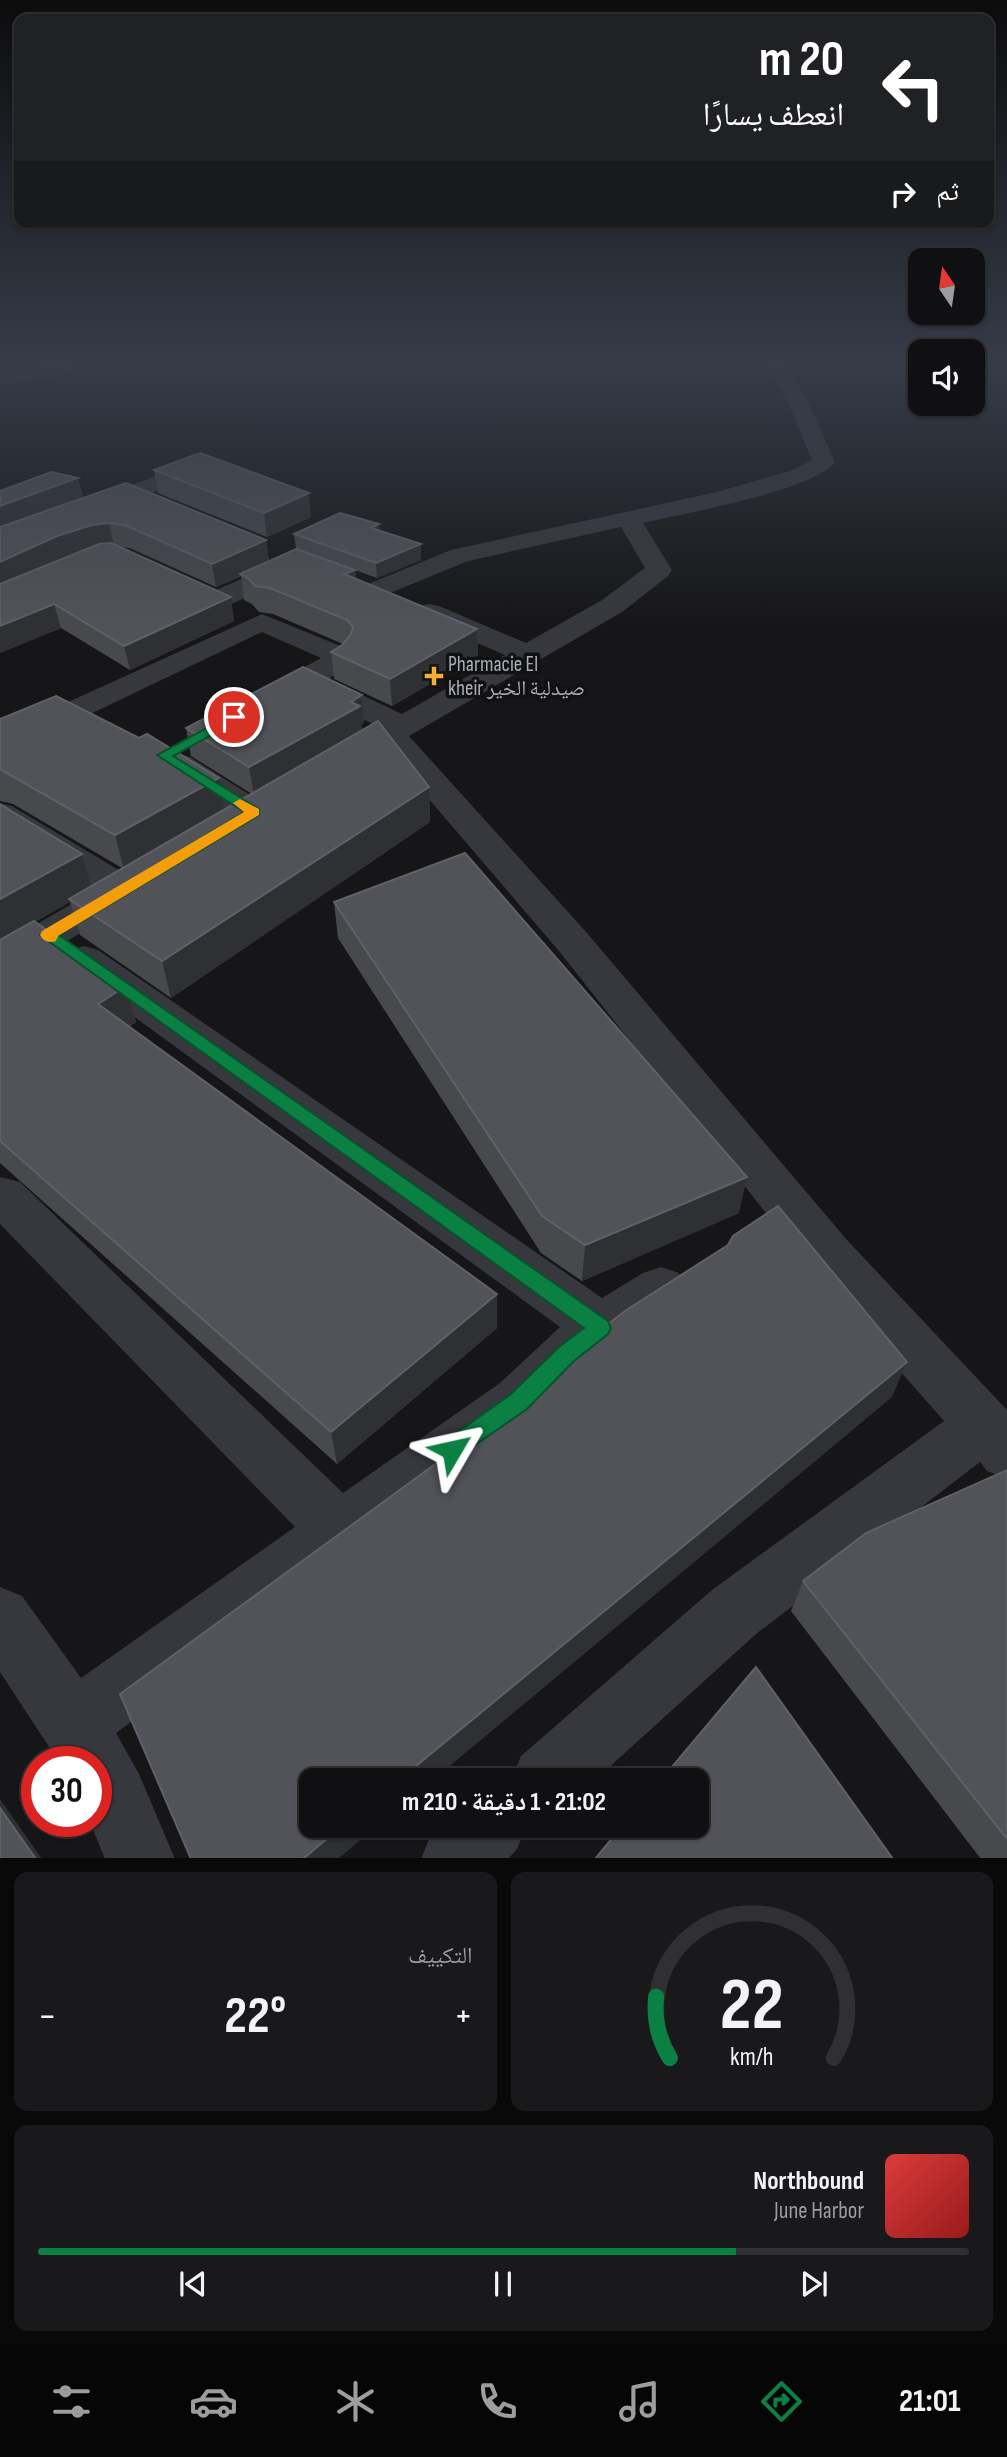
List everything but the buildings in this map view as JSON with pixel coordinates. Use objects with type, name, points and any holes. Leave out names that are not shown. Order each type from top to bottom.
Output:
[{"type":"street","points":[[526,654],[366,586],[460,555],[629,520],[788,479],[801,475],[824,461],[820,453]]},
{"type":"street","points":[[0,542],[127,492],[195,469]]},
{"type":"street","points":[[127,492],[163,508]]},
{"type":"street","points":[[344,760],[612,606],[659,570],[629,520]]},
{"type":"street","points":[[267,550],[304,564],[205,594],[338,655],[335,663],[293,685],[396,730],[829,1255],[995,1439],[734,1612],[558,1768]]},
{"type":"street","points":[[0,745],[262,622]]},
{"type":"street","points":[[83,707],[117,728]]},
{"type":"street","points":[[199,736],[158,752],[253,812]]},
{"type":"street","points":[[0,813],[136,882],[0,963]]},
{"type":"street","points":[[48,935],[601,1328]]},
{"type":"street","points":[[0,1198],[3,1196],[340,1531]]},
{"type":"street","points":[[93,1746],[340,1531],[519,1401],[566,1354],[601,1328],[692,1270]]},
{"type":"street","points":[[0,1618],[85,1746]]},
{"type":"street","points":[[112,1793],[140,1858]]},
{"type":"street","points":[[456,1858],[479,1838]]},
{"type":"slow traffic","points":[[51,937],[48,935],[254,812],[240,803]]},
{"type":"place","name":"Pharmacie El kheir صيدلية الخير","points":[[434,676]]},
{"type":"route","points":[[234,717],[163,755],[254,812],[48,935],[601,1328],[566,1354],[519,1401],[452,1450]]}]
